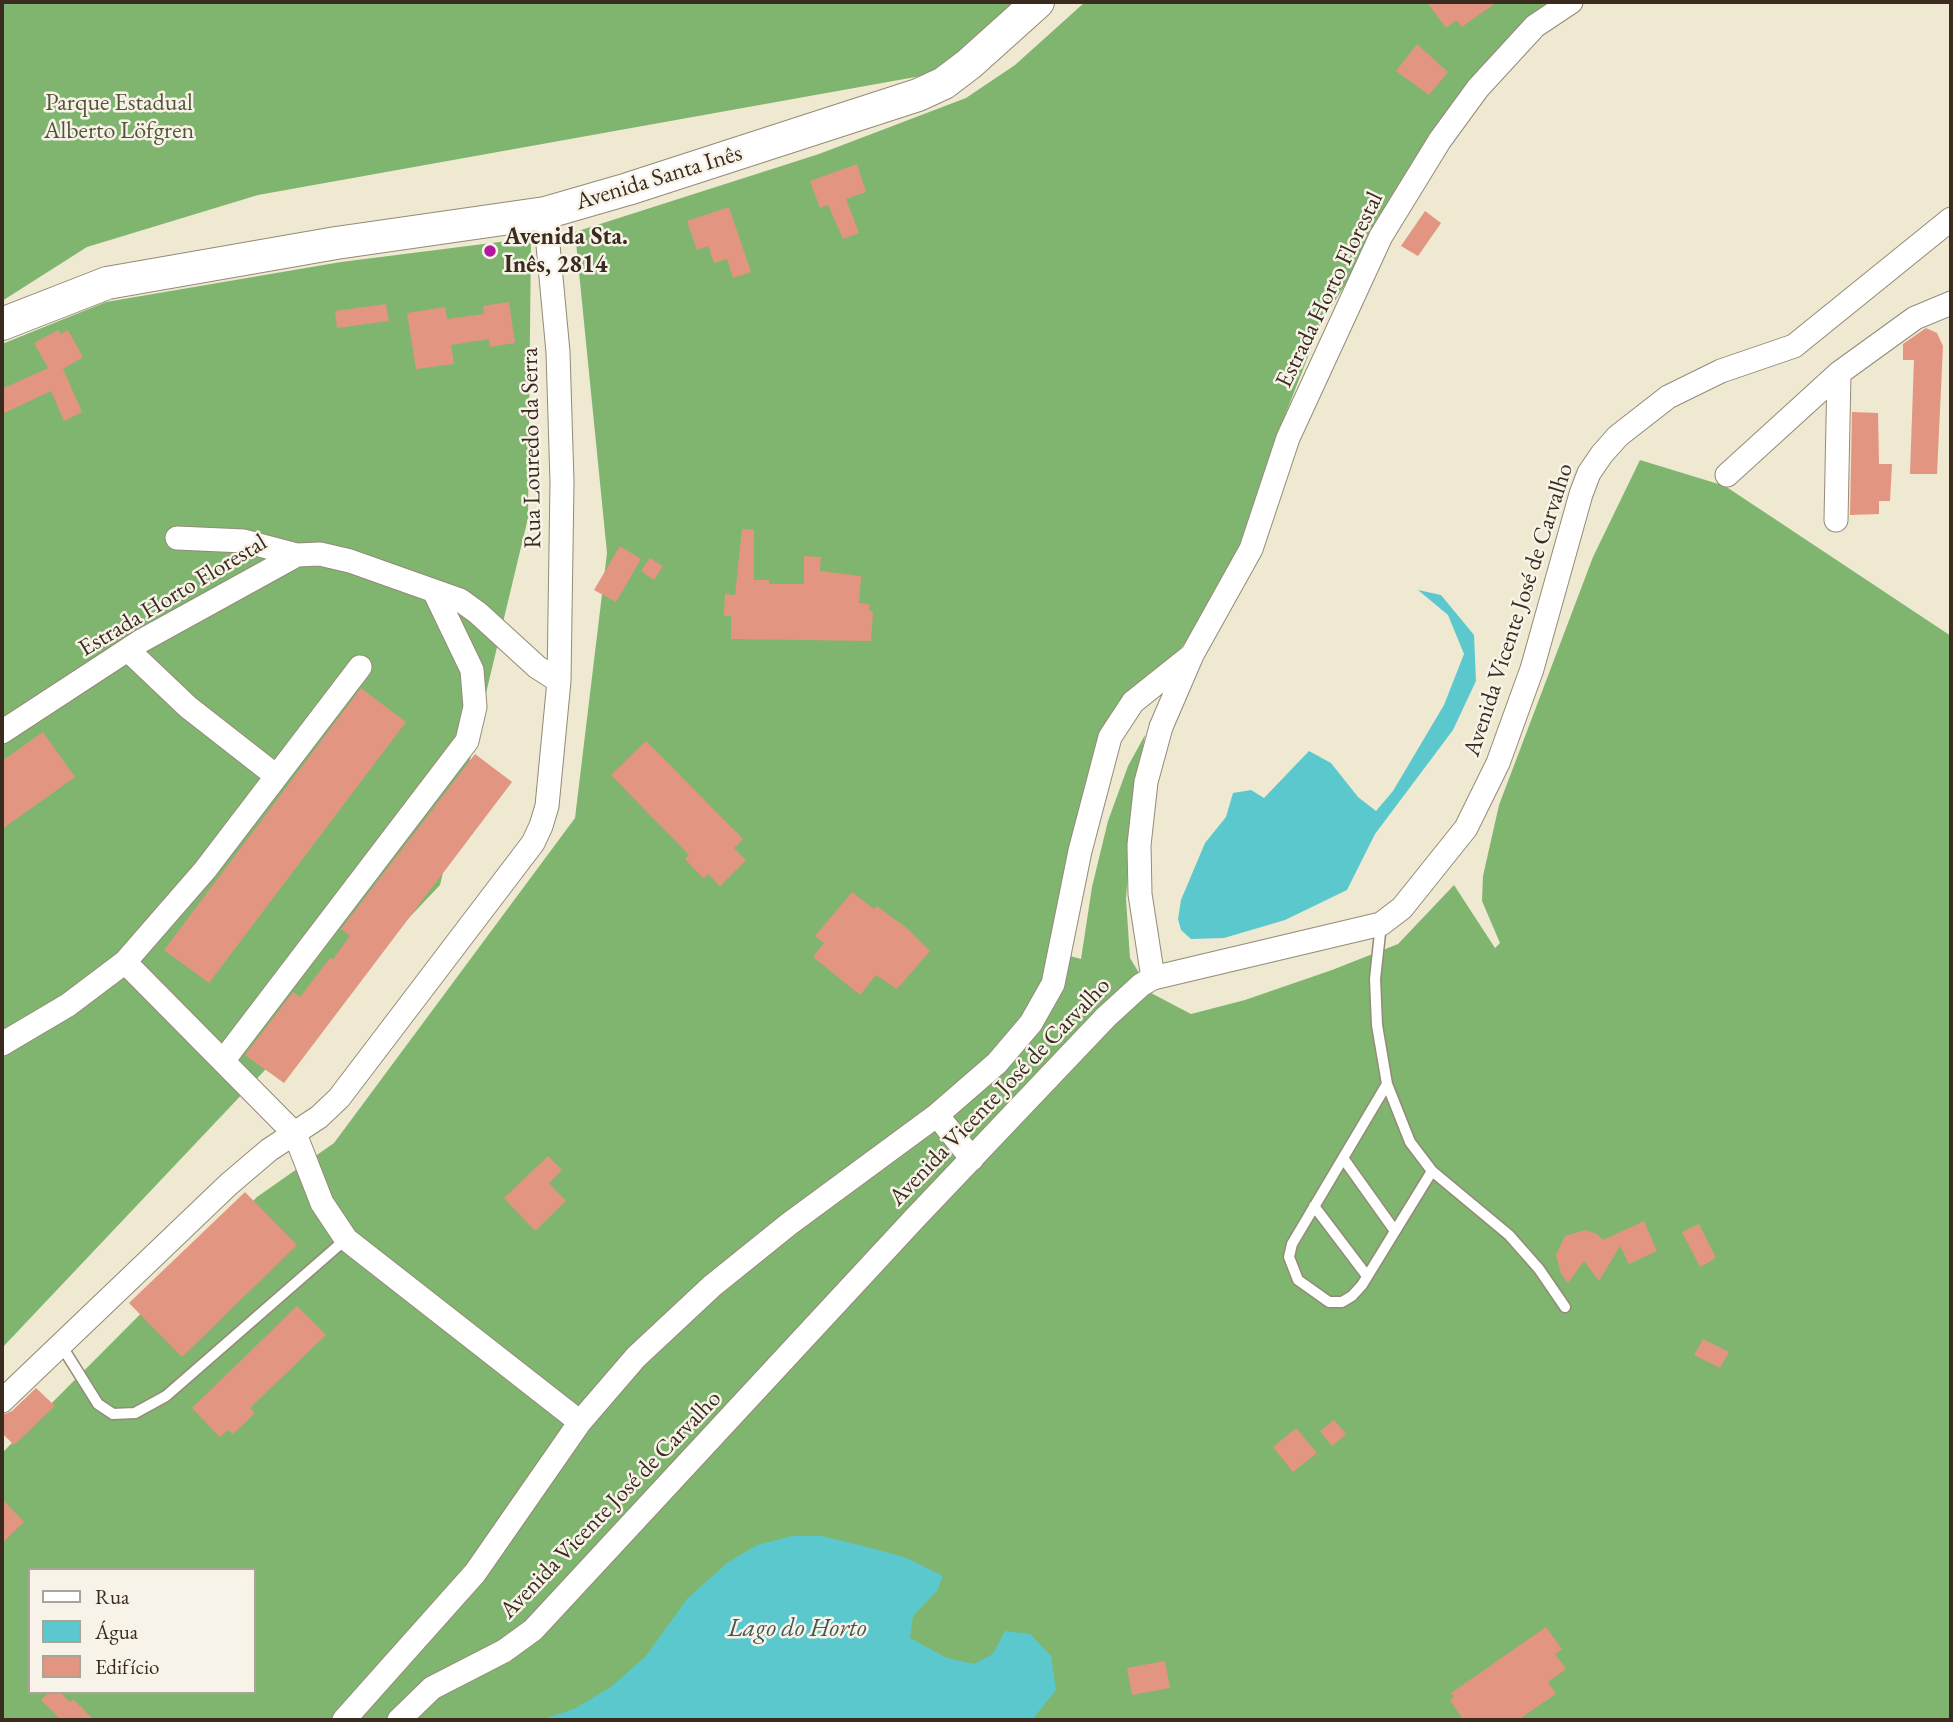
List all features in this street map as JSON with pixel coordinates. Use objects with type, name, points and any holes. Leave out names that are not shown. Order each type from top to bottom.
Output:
[{"type":"main road","name":"Avenida Santa Inês","points":[[2,324],[107,283],[336,243],[545,214],[918,95],[944,83],[969,64],[1038,2]]},
{"type":"street","name":"Estrada Horto Florestal","points":[[1153,978],[1140,894],[1139,845],[1145,794],[1161,727],[1196,648],[1251,549],[1287,438],[1381,236],[1440,140],[1478,88],[1535,26],[1570,2]]},
{"type":"street","name":"Rua Louredo da Serra","points":[[2,1401],[229,1184],[269,1150],[295,1134],[339,1098],[533,843],[547,806],[559,681],[562,471],[558,352],[545,214]]},
{"type":"street","name":"Avenida Vicente José de Carvalho","points":[[399,1720],[432,1688],[504,1651],[533,1630],[1124,999],[1153,978],[1381,924],[1402,908],[1431,874],[1478,808],[1514,724],[1581,494],[1589,472],[1602,454],[1633,422],[1668,397],[1721,371],[1776,354],[1803,339],[1951,219]]},
{"type":"street","points":[[1727,475],[1839,373],[1915,318],[1951,303]]},
{"type":"street","points":[[1836,520],[1839,373]]},
{"type":"street","points":[[177,538],[244,541],[297,555]]},
{"type":"street","name":"Estrada Horto Florestal","points":[[2,732],[128,650],[297,555],[320,554],[350,561],[469,605],[537,667],[559,681]]},
{"type":"street","points":[[223,1061],[467,741],[475,707],[472,670],[434,591]]},
{"type":"street","points":[[344,1720],[475,1573],[580,1422],[636,1357],[712,1286],[789,1224],[937,1115],[997,1063],[1037,1013],[1053,984],[1080,852],[1110,737],[1133,702],[1196,648]]},
{"type":"street","points":[[128,650],[188,707],[275,775]]},
{"type":"street","points":[[2,1044],[68,1005],[125,962],[205,870],[360,667]]},
{"type":"street","points":[[125,962],[295,1134],[322,1203],[346,1239],[580,1422]]},
{"type":"street","points":[[937,1115],[972,1159]]},
{"type":"lane","points":[[1381,924],[1375,979],[1377,1026],[1387,1084],[1410,1142],[1432,1171],[1509,1235],[1539,1269],[1565,1307]]},
{"type":"lane","points":[[1387,1084],[1292,1244],[1289,1257],[1298,1280],[1329,1302],[1342,1302],[1352,1296],[1432,1171]]},
{"type":"lane","points":[[1343,1158],[1395,1231]]},
{"type":"lane","points":[[1314,1206],[1367,1276]]},
{"type":"lane","points":[[61,1345],[99,1404],[113,1414],[135,1413],[166,1396],[346,1239]]},
{"type":"green space","name":"Parque Estadual Alberto Löfgren","points":[[2,2],[1024,2],[949,71],[258,195],[87,247],[2,301]]},
{"type":"green space","points":[[1085,2],[1556,2],[1473,85],[1322,321],[1278,433],[1251,533],[1213,605],[1128,719],[1055,952],[1081,959],[1092,887],[1108,821],[1128,766],[1145,735],[1132,817],[1126,899],[1130,958],[1151,993],[1191,1014],[1245,1000],[1332,970],[1398,944],[1454,885],[1495,948],[1500,943],[1482,901],[1483,876],[1499,805],[1593,557],[1640,460],[1725,486],[1951,636],[1951,1720],[2,1720],[2,1453],[257,1197],[334,1143],[575,818],[607,553],[575,232],[819,154],[966,98],[1015,65]]},
{"type":"green space","points":[[531,238],[528,518],[440,885],[2,1348],[2,344],[106,302],[341,262]]},
{"type":"water","points":[[1418,590],[1441,595],[1474,635],[1476,681],[1453,730],[1375,834],[1347,890],[1285,920],[1224,938],[1191,939],[1181,930],[1178,919],[1181,900],[1205,843],[1226,817],[1233,793],[1251,790],[1264,798],[1309,751],[1331,763],[1358,797],[1376,811],[1393,791],[1444,705],[1464,654],[1448,615]]},
{"type":"water","name":"Lago do Horto","points":[[792,1536],[822,1536],[875,1549],[907,1558],[943,1576],[937,1591],[913,1616],[910,1638],[947,1658],[974,1664],[993,1654],[1005,1631],[1030,1634],[1051,1656],[1056,1690],[1032,1720],[540,1720],[574,1709],[611,1687],[646,1656],[687,1599],[727,1563],[757,1545]]},
{"type":"building","points":[[1427,2],[1497,2],[1462,27],[1456,20],[1446,28]]},
{"type":"building","points":[[1417,44],[1448,72],[1429,95],[1396,71]]},
{"type":"building","points":[[857,164],[866,192],[846,199],[859,233],[843,239],[828,205],[820,208],[810,181]]},
{"type":"building","points":[[729,207],[751,272],[733,278],[727,259],[714,263],[708,246],[697,250],[687,221]]},
{"type":"building","points":[[1425,211],[1441,223],[1418,256],[1401,246]]},
{"type":"building","points":[[509,302],[515,343],[490,347],[489,339],[451,345],[454,364],[416,369],[407,313],[445,307],[447,319],[484,314],[483,306]]},
{"type":"building","points":[[386,304],[389,321],[337,328],[335,311]]},
{"type":"building","points":[[1926,328],[1937,333],[1943,346],[1937,474],[1910,474],[1914,360],[1903,360],[1903,344]]},
{"type":"building","points":[[58,330],[61,334],[68,330],[83,357],[63,369],[82,412],[64,421],[51,391],[2,414],[2,389],[48,368],[34,343]]},
{"type":"building","points":[[1852,412],[1878,413],[1879,464],[1892,464],[1890,501],[1879,501],[1879,514],[1850,515]]},
{"type":"building","points":[[742,529],[754,530],[754,580],[769,580],[769,584],[804,584],[804,556],[821,557],[820,571],[861,576],[859,603],[869,604],[869,611],[873,611],[871,641],[731,639],[731,616],[724,616],[725,594],[735,595]]},
{"type":"building","points":[[620,546],[641,559],[616,602],[594,590]]},
{"type":"building","points":[[650,558],[663,566],[654,580],[641,571]]},
{"type":"building","points":[[361,688],[406,722],[209,983],[164,950]]},
{"type":"building","points":[[43,732],[75,777],[2,829],[2,761]]},
{"type":"building","points":[[646,741],[743,839],[734,848],[746,860],[720,886],[708,874],[704,879],[685,859],[689,855],[611,775]]},
{"type":"building","points":[[475,754],[512,782],[284,1083],[245,1055],[293,992],[300,997],[330,958],[333,959],[350,936],[341,929]]},
{"type":"building","points":[[852,892],[874,909],[877,906],[908,929],[930,951],[897,989],[876,975],[860,995],[813,957],[824,943],[815,936]]},
{"type":"building","points":[[548,1156],[562,1170],[549,1183],[566,1201],[535,1231],[504,1198]]},
{"type":"building","points":[[245,1192],[297,1245],[182,1357],[129,1303]]},
{"type":"building","points":[[1644,1221],[1657,1251],[1629,1264],[1620,1246],[1599,1281],[1584,1261],[1568,1283],[1561,1274],[1556,1255],[1565,1236],[1585,1230],[1597,1234],[1603,1240]]},
{"type":"building","points":[[1699,1224],[1716,1258],[1700,1267],[1682,1232]]},
{"type":"building","points":[[297,1306],[326,1335],[250,1408],[255,1413],[233,1434],[228,1430],[220,1437],[192,1408]]},
{"type":"building","points":[[1703,1339],[1729,1352],[1720,1368],[1694,1355]]},
{"type":"building","points":[[36,1388],[55,1406],[14,1445],[2,1433],[2,1415],[12,1411]]},
{"type":"building","points":[[1334,1420],[1346,1434],[1332,1446],[1320,1431]]},
{"type":"building","points":[[1296,1428],[1317,1453],[1293,1472],[1273,1447]]},
{"type":"building","points":[[2,1499],[24,1522],[2,1543]]},
{"type":"building","points":[[1546,1627],[1562,1649],[1555,1654],[1566,1669],[1548,1682],[1556,1694],[1518,1720],[1463,1720],[1450,1700],[1454,1697],[1451,1693]]},
{"type":"building","points":[[1165,1661],[1170,1688],[1132,1695],[1127,1668]]},
{"type":"building","points":[[47,1694],[62,1694],[70,1702],[73,1699],[94,1720],[61,1720],[41,1700]]},
{"type":"place","name":"Avenida Sta. Inês, 2814","points":[[490,251]]}]
